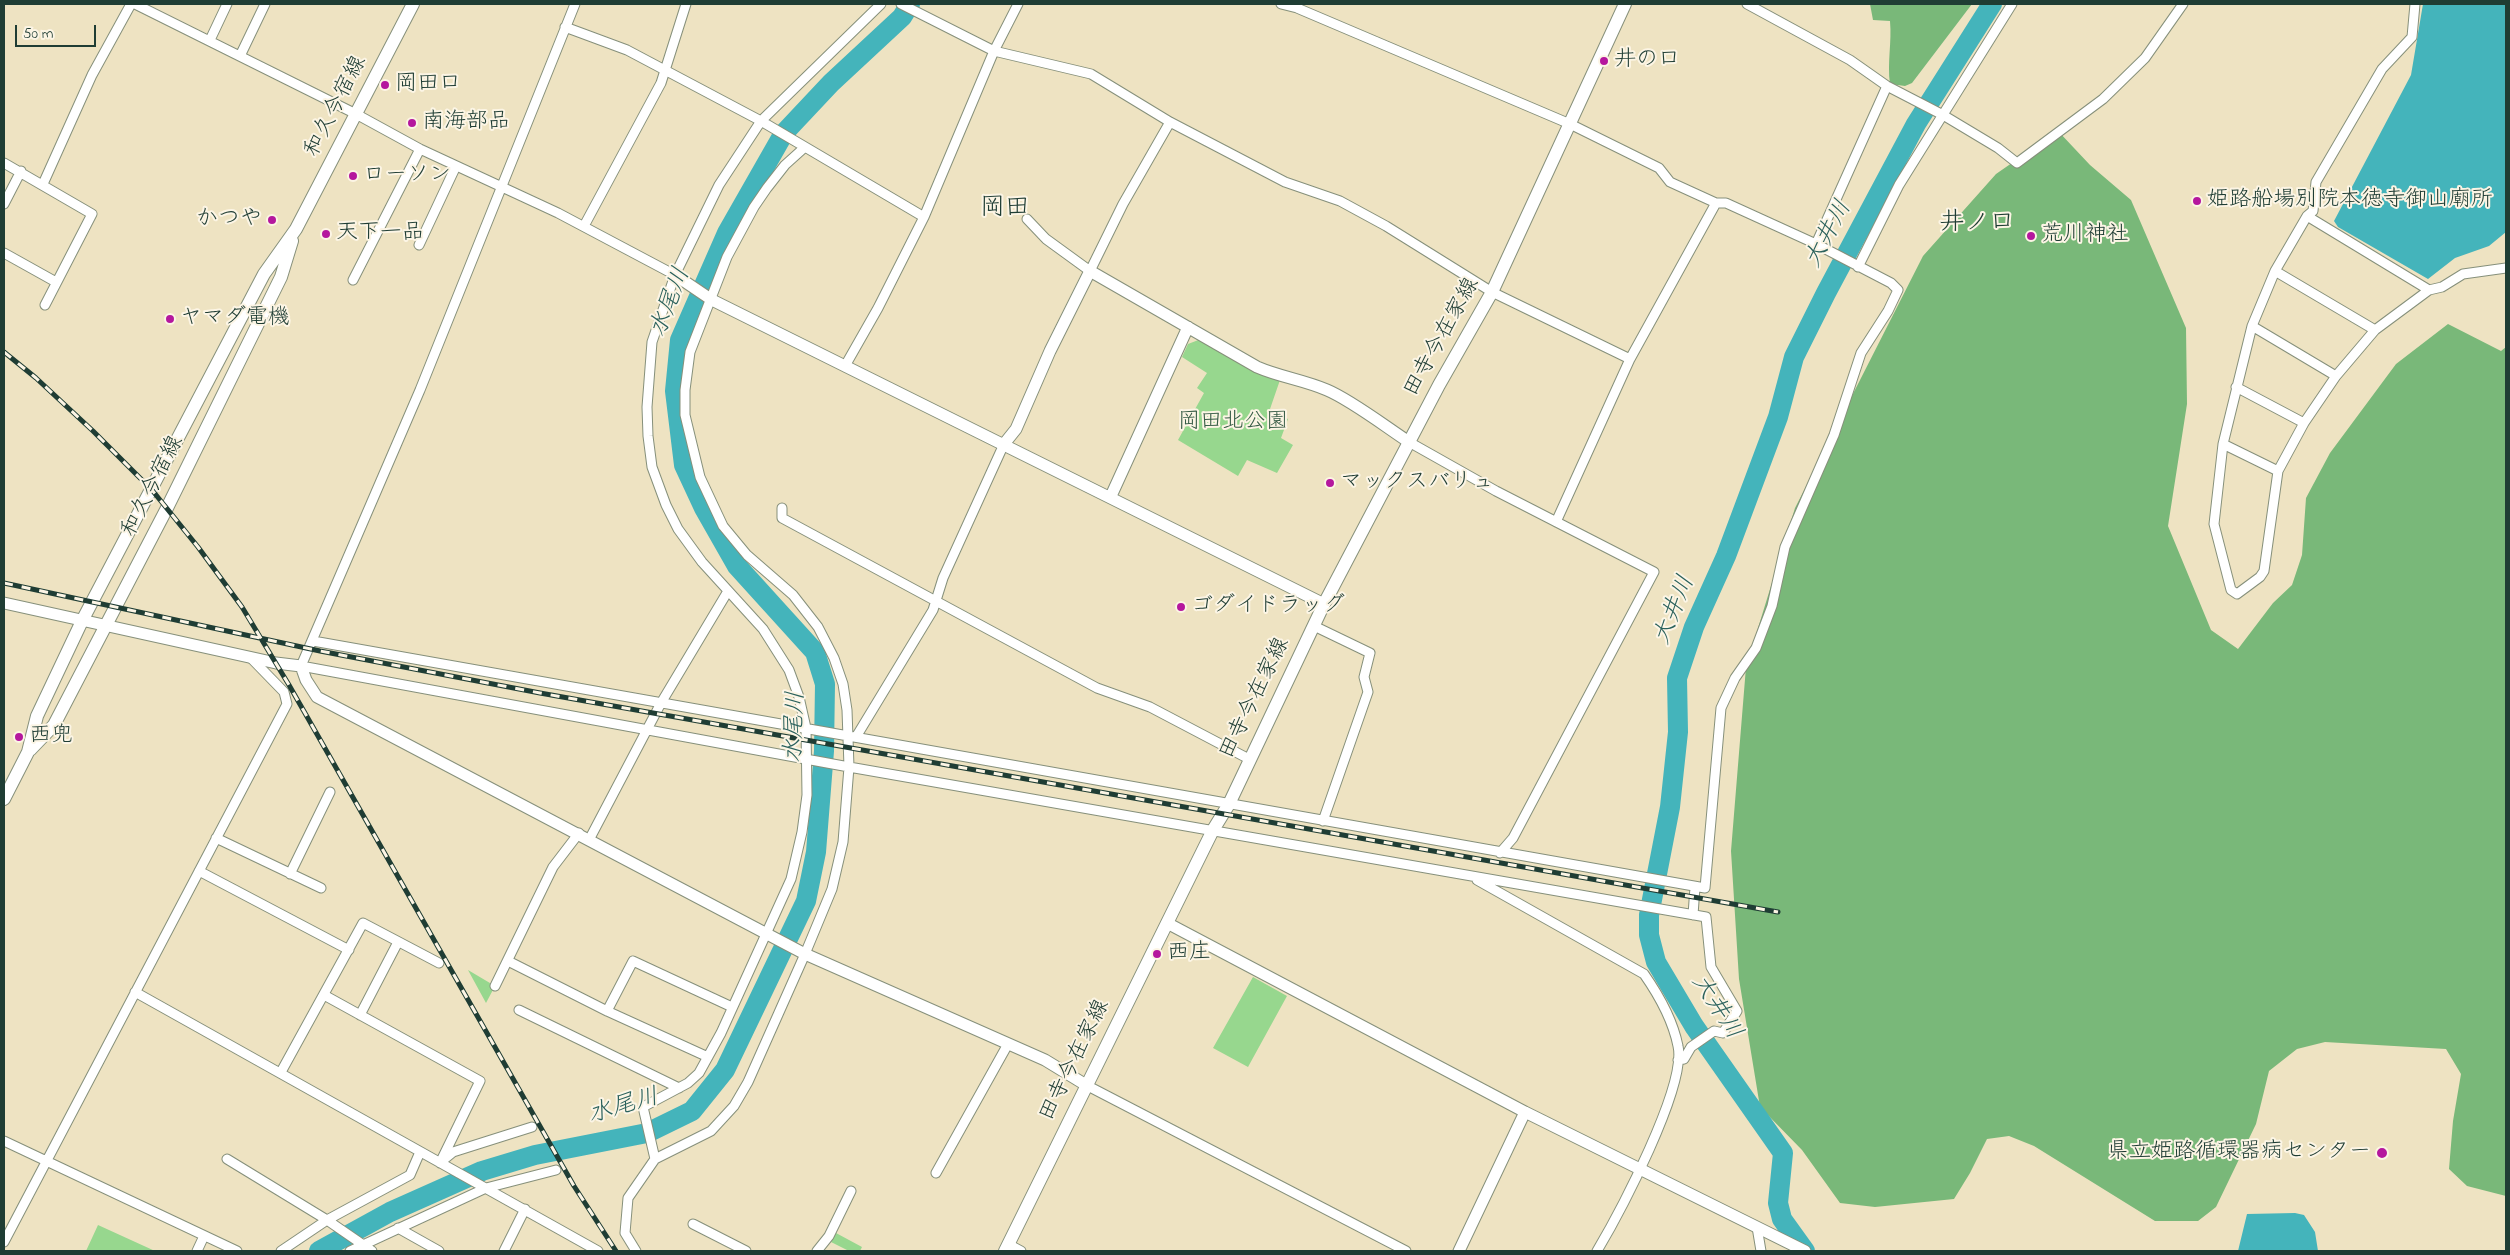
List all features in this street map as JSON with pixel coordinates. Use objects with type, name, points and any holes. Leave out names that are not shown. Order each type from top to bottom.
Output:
[{"type":"main road","name":"和久今宿線","points":[[4,799],[28,752],[37,716],[82,621],[264,274],[296,229],[413,4]]},
{"type":"main road","name":"田寺今在家線","points":[[1006,1248],[1213,830],[1229,804],[1324,604],[1409,442],[1492,292],[1625,4]]},
{"type":"main road","name":"和久今宿線","points":[[28,752],[54,725],[166,510],[281,276],[296,229]]},
{"type":"street","points":[[43,184],[92,75],[133,4],[210,40],[356,114],[420,149],[584,226],[675,275],[712,300],[1110,496],[1324,604]]},
{"type":"street","points":[[210,40],[227,4]]},
{"type":"street","points":[[240,56],[265,4]]},
{"type":"street","points":[[574,4],[420,390],[301,666],[306,680],[317,697],[805,954],[1045,1060],[1086,1085],[1406,1251]]},
{"type":"street","points":[[584,226],[666,71],[686,4]]},
{"type":"street","points":[[655,1159],[643,1107],[680,1088],[699,1073],[708,1057],[791,879],[802,832],[807,795],[806,728],[799,697],[789,670],[763,629],[702,562],[678,529],[666,505],[652,467],[647,407],[652,342],[675,275],[719,185],[761,121],[881,4]]},
{"type":"street","points":[[901,4],[994,50],[1091,74],[1170,122],[1285,182],[1340,201],[1386,226],[1492,292],[1630,359]]},
{"type":"street","points":[[845,366],[878,308],[924,217],[994,50],[1018,4]]},
{"type":"street","points":[[313,641],[1705,888],[1721,708],[1735,678],[1756,648],[1772,606],[1785,547],[1834,435],[1861,353],[1888,311],[1898,290],[1891,283],[1816,244],[1726,203],[1716,203],[1670,182],[1659,168],[1570,124],[1297,8],[1282,4]]},
{"type":"street","points":[[1747,4],[1850,60],[1887,86],[1918,100],[1998,148],[2017,163],[2102,99],[2131,72],[2145,58],[2183,4]]},
{"type":"street","points":[[1858,267],[1899,185],[2012,4]]},
{"type":"street","points":[[2415,4],[2412,37],[2382,69],[2316,182],[2313,211],[2307,216],[2275,271],[2252,326],[2223,444],[2214,524],[2231,590],[2237,594],[2260,577],[2264,571],[2278,471],[2304,423],[2336,376],[2375,330],[2429,290],[2442,287],[2463,274],[2506,268]]},
{"type":"street","points":[[565,27],[627,50],[761,121],[924,217]]},
{"type":"street","points":[[1816,244],[1887,86]]},
{"type":"street","points":[[856,737],[933,610],[936,599],[1004,444],[1016,429],[1050,352],[1123,204],[1170,122]]},
{"type":"street","points":[[636,1251],[625,1233],[628,1198],[655,1159],[711,1131],[734,1106],[748,1082],[832,889],[843,842],[849,766],[846,736],[847,710],[843,684],[834,658],[818,627],[793,595],[747,555],[723,526],[700,477],[685,415],[684,390],[690,352],[698,327],[712,300],[727,257],[754,207],[785,165],[805,147]]},
{"type":"street","points":[[353,280],[420,149]]},
{"type":"street","points":[[4,163],[92,214],[45,304]]},
{"type":"street","points":[[419,245],[456,166]]},
{"type":"street","points":[[4,204],[21,172]]},
{"type":"street","points":[[1556,522],[1630,359],[1716,203]]},
{"type":"street","points":[[2307,216],[2429,290]]},
{"type":"street","points":[[1027,219],[1046,239],[1090,271],[1257,367],[1275,375],[1301,380],[1329,391],[1409,442],[1556,522],[1654,572],[1513,838],[1500,853]]},
{"type":"street","points":[[4,253],[56,282]]},
{"type":"street","points":[[2275,271],[2375,330]]},
{"type":"street","points":[[2252,326],[2336,376]]},
{"type":"street","points":[[1110,496],[1188,327]]},
{"type":"street","points":[[2236,387],[2304,423]]},
{"type":"street","points":[[2223,444],[2278,471]]},
{"type":"street","points":[[782,508],[782,518],[936,599],[1097,688],[1150,707],[1249,759]]},
{"type":"street","points":[[495,986],[553,866],[584,836],[648,730],[661,702],[728,590]]},
{"type":"street","points":[[4,603],[250,657],[849,766],[1706,917],[1711,968],[1737,1010],[1723,1033],[1714,1031],[1691,1047],[1684,1059],[1678,1060]]},
{"type":"street","points":[[1314,626],[1370,653],[1364,677],[1368,692],[1323,821]]},
{"type":"street","points":[[4,1242],[287,704],[284,692],[250,657]]},
{"type":"street","points":[[290,874],[330,792]]},
{"type":"street","points":[[216,838],[321,888]]},
{"type":"street","points":[[199,870],[349,950]]},
{"type":"street","points":[[1471,877],[1644,974],[1657,992],[1679,1047],[1678,1060],[1667,1107],[1640,1168],[1597,1251]]},
{"type":"street","points":[[1693,914],[1695,887]]},
{"type":"street","points":[[281,1072],[363,922],[439,963]]},
{"type":"street","points":[[1167,923],[1525,1112],[1805,1251]]},
{"type":"street","points":[[360,1015],[398,942]]},
{"type":"street","points":[[508,961],[607,1011],[708,1057]]},
{"type":"street","points":[[607,1011],[633,961],[732,1008]]},
{"type":"street","points":[[135,992],[598,1251]]},
{"type":"street","points":[[324,995],[480,1082],[440,1163]]},
{"type":"street","points":[[519,1010],[680,1088]]},
{"type":"street","points":[[936,1173],[1008,1044]]},
{"type":"street","points":[[1459,1251],[1525,1112]]},
{"type":"street","points":[[440,1163],[453,1152],[532,1126]]},
{"type":"street","points":[[4,1141],[237,1251]]},
{"type":"street","points":[[281,1251],[327,1220],[410,1175],[420,1152]]},
{"type":"street","points":[[227,1159],[327,1220],[372,1251]]},
{"type":"street","points":[[350,1251],[486,1188],[556,1170]]},
{"type":"street","points":[[817,1251],[829,1236],[851,1191]]},
{"type":"street","points":[[504,1251],[525,1209]]},
{"type":"street","points":[[693,1224],[746,1251]]},
{"type":"street","points":[[1757,1227],[1761,1251]]},
{"type":"street","points":[[398,1228],[439,1251]]},
{"type":"street","points":[[197,1251],[204,1236]]},
{"type":"street","points":[[1006,1248],[1021,1251]]},
{"type":"green space","points":[[1870,4],[1972,4],[1912,83],[1905,86],[1890,84],[1890,21],[1873,20]]},
{"type":"green space","points":[[2058,131],[2090,165],[2131,200],[2186,328],[2187,404],[2168,526],[2211,630],[2238,649],[2273,603],[2292,585],[2302,555],[2306,498],[2330,453],[2396,364],[2448,324],[2501,351],[2506,347],[2506,1196],[2467,1186],[2449,1169],[2453,1121],[2461,1074],[2446,1049],[2325,1042],[2297,1049],[2269,1071],[2256,1124],[2216,1207],[2198,1221],[2155,1221],[2034,1146],[2009,1136],[1987,1139],[1954,1199],[1875,1207],[1840,1203],[1802,1150],[1760,1107],[1739,979],[1731,851],[1746,667],[1795,508],[1923,256],[1996,174]]},
{"type":"green space","name":"岡田北公園","points":[[1201,339],[1280,380],[1270,409],[1288,419],[1281,438],[1293,445],[1277,473],[1247,460],[1238,476],[1178,440],[1204,393],[1197,388],[1207,373],[1182,357],[1188,344]]},
{"type":"green space","points":[[468,970],[495,986],[486,1003]]},
{"type":"green space","points":[[1253,977],[1287,996],[1248,1067],[1213,1048]]},
{"type":"green space","points":[[98,1225],[155,1251],[86,1251]]},
{"type":"green space","points":[[836,1233],[862,1247],[860,1251],[849,1251],[831,1242]]},
{"type":"water","points":[[2423,4],[2506,4],[2506,232],[2489,246],[2455,258],[2428,279],[2338,227],[2334,221],[2411,75]]},
{"type":"water","points":[[2295,1213],[2304,1215],[2315,1232],[2318,1251],[2238,1251],[2247,1214]]},
{"type":"waterway","name":"水尾川","points":[[319,1251],[390,1212],[482,1171],[535,1155],[647,1133],[692,1111],[725,1070],[806,901],[816,852],[824,751],[825,684],[815,652],[737,566],[704,508],[684,465],[675,391],[680,340],[727,233],[784,133],[831,83],[902,17],[910,4]]},
{"type":"waterway","name":"大井川","points":[[1805,1251],[1782,1219],[1778,1203],[1783,1153],[1694,1026],[1656,962],[1649,935],[1649,915],[1670,807],[1678,732],[1677,678],[1694,627],[1726,556],[1778,417],[1794,357],[1916,124],[1992,4]]},
{"type":"railway","points":[[4,352],[36,378],[93,431],[152,490],[198,547],[242,607],[289,685],[574,1186],[616,1251]]},
{"type":"railway","points":[[4,583],[320,651],[540,693],[1778,912]]},
{"type":"place","name":"井の口","points":[[1604,61]]},
{"type":"place","name":"岡田口","points":[[385,85]]},
{"type":"place","name":"南海部品","points":[[412,123]]},
{"type":"place","name":"ローソン","points":[[353,176]]},
{"type":"place","name":"姫路船場別院本徳寺御山廟所","points":[[2197,201]]},
{"type":"place","name":"かつや","points":[[272,220]]},
{"type":"place","name":"天下一品","points":[[326,234]]},
{"type":"place","name":"荒川神社","points":[[2031,236]]},
{"type":"place","name":"ヤマダ電機","points":[[170,319]]},
{"type":"place","name":"マックスバリュ","points":[[1330,483]]},
{"type":"place","name":"ゴダイドラッグ","points":[[1181,607]]},
{"type":"place","name":"西兜","points":[[19,737]]},
{"type":"place","name":"西庄","points":[[1157,954]]},
{"type":"place","name":"県立姫路循環器病センター","points":[[2382,1153]]},
{"type":"district","name":"岡田","points":[[1005,210]]},
{"type":"district","name":"井ノ口","points":[[1977,225]]}]
